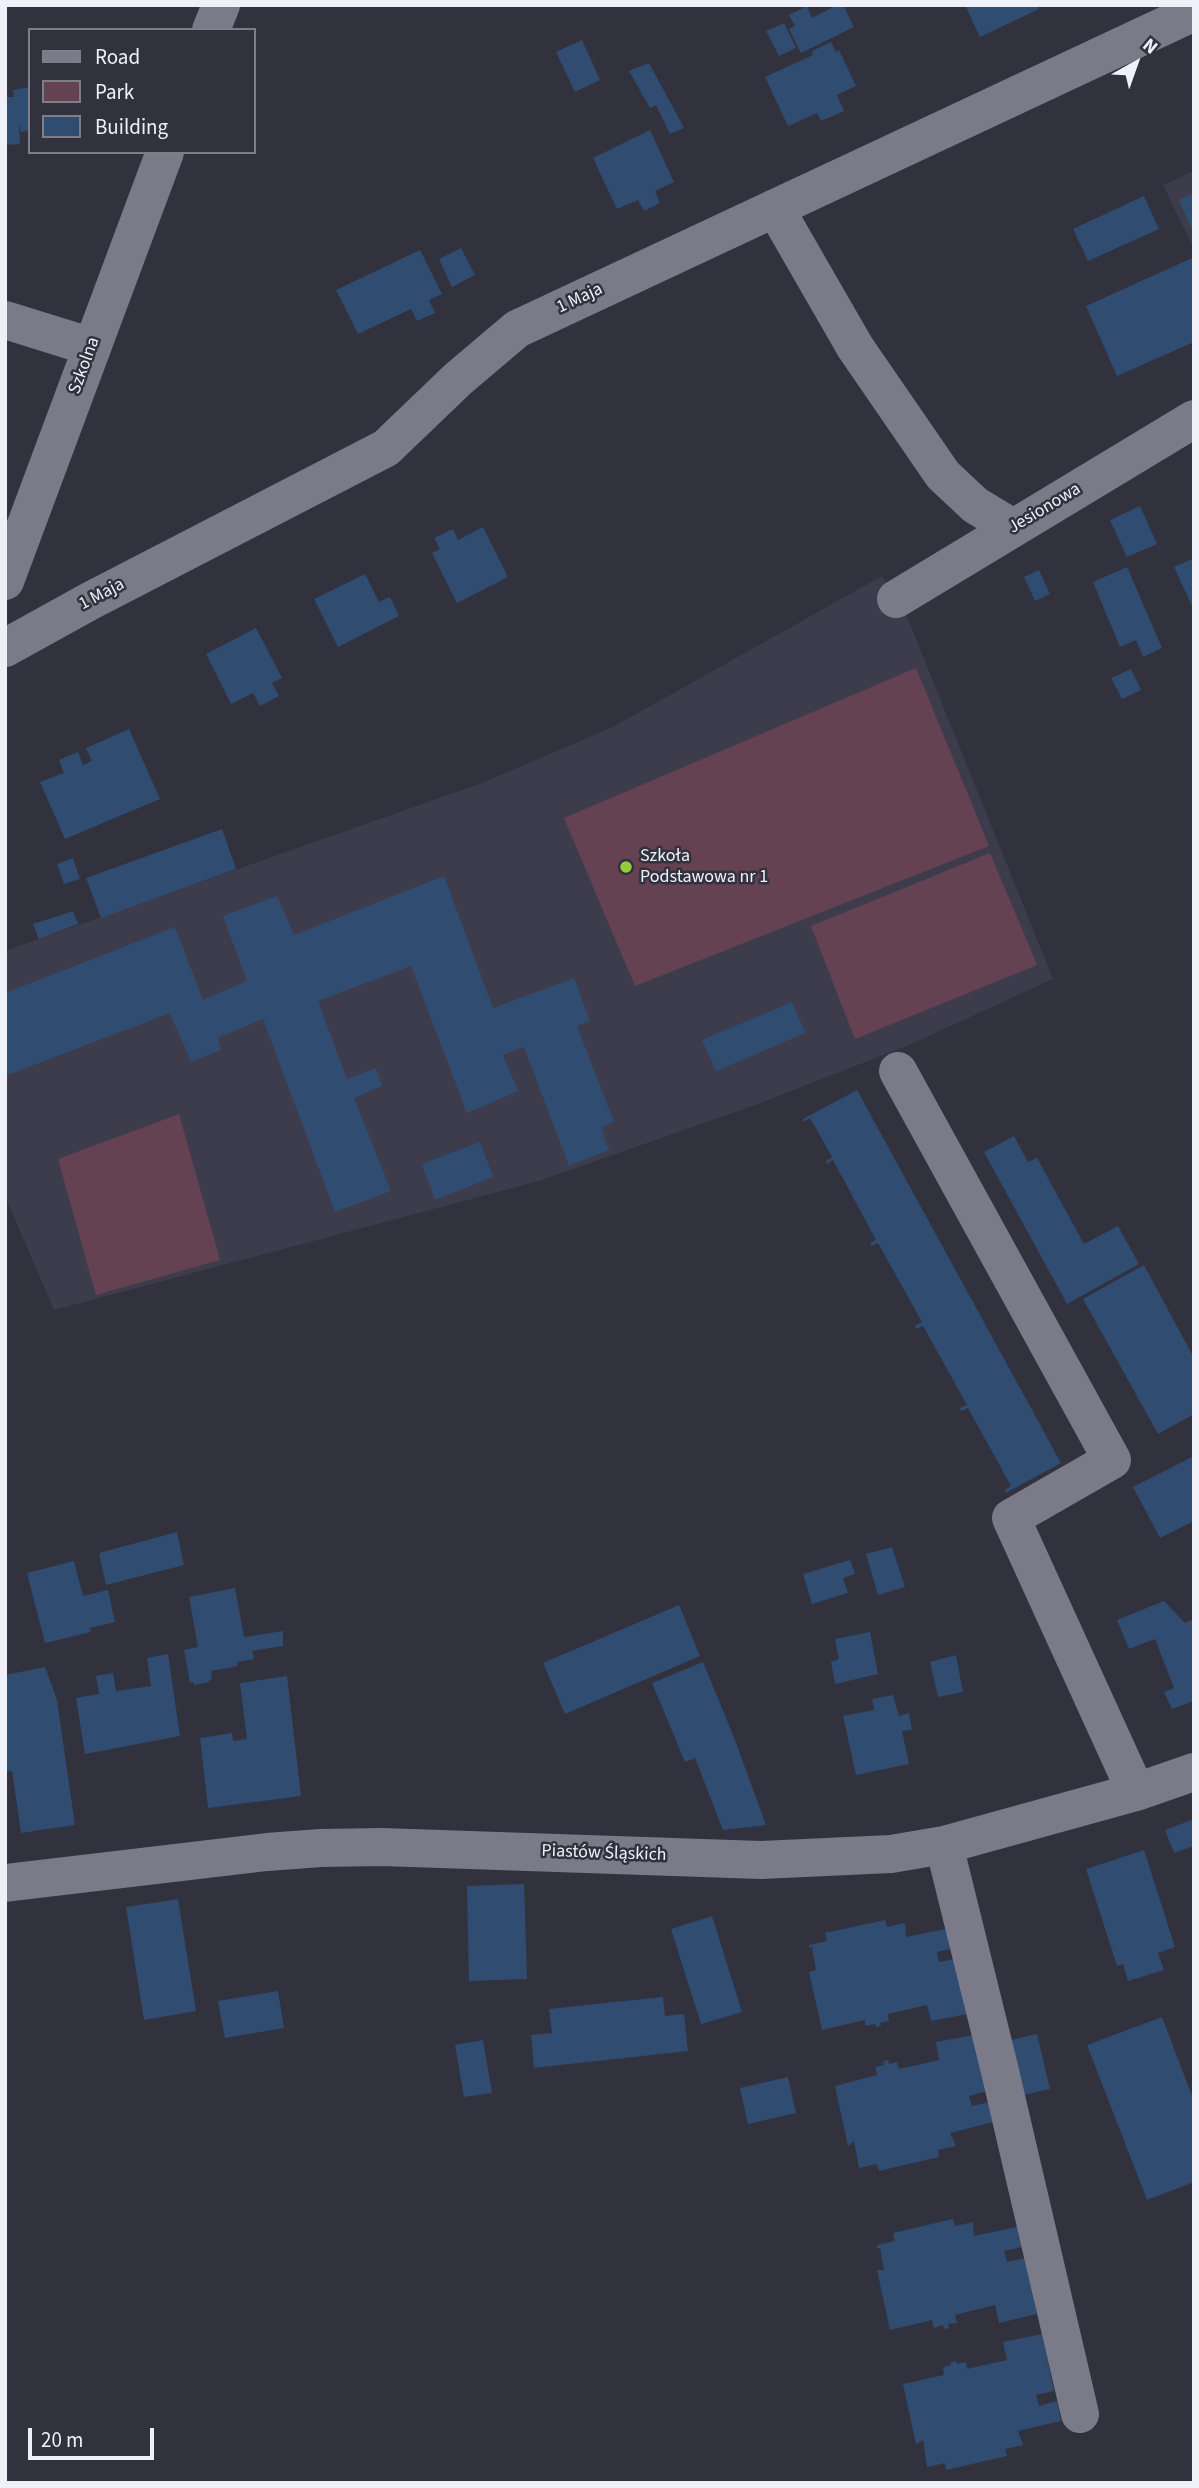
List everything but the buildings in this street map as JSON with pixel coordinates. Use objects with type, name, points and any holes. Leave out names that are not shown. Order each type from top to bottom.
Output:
[{"type":"street","points":[[212,28],[220,5]]},
{"type":"street","name":"1 Maja","points":[[5,648],[386,448],[458,379],[517,329],[1194,12]]},
{"type":"street","name":"Szkolna","points":[[5,581],[164,154]]},
{"type":"street","points":[[775,208],[855,347],[943,475],[975,506],[1013,528]]},
{"type":"street","points":[[5,320],[92,347]]},
{"type":"street","name":"Jesionowa","points":[[896,599],[1194,419]]},
{"type":"street","points":[[898,1071],[1112,1460],[1011,1518],[1136,1792]]},
{"type":"street","name":"Piastów Śląskich","points":[[5,1883],[321,1848],[382,1847],[761,1860],[891,1854],[943,1845],[1136,1792],[1194,1772]]},
{"type":"street","points":[[943,1845],[999,2067],[1080,2414]]},
{"type":"shaded area","points":[[1194,171],[1194,249],[1163,185]]},
{"type":"shaded area","name":"Szkoła Podstawowa nr 1","points":[[882,576],[906,614],[1053,979],[909,1045],[755,1105],[539,1181],[54,1310],[5,1196],[5,951],[482,783],[613,727]]},
{"type":"green space","points":[[916,668],[989,846],[635,986],[564,818]]},
{"type":"green space","points":[[990,853],[1037,965],[855,1039],[811,926]]},
{"type":"green space","points":[[179,1114],[220,1260],[96,1295],[58,1159]]},
{"type":"place","name":"Szkoła Podstawowa nr 1","points":[[626,867]]}]
